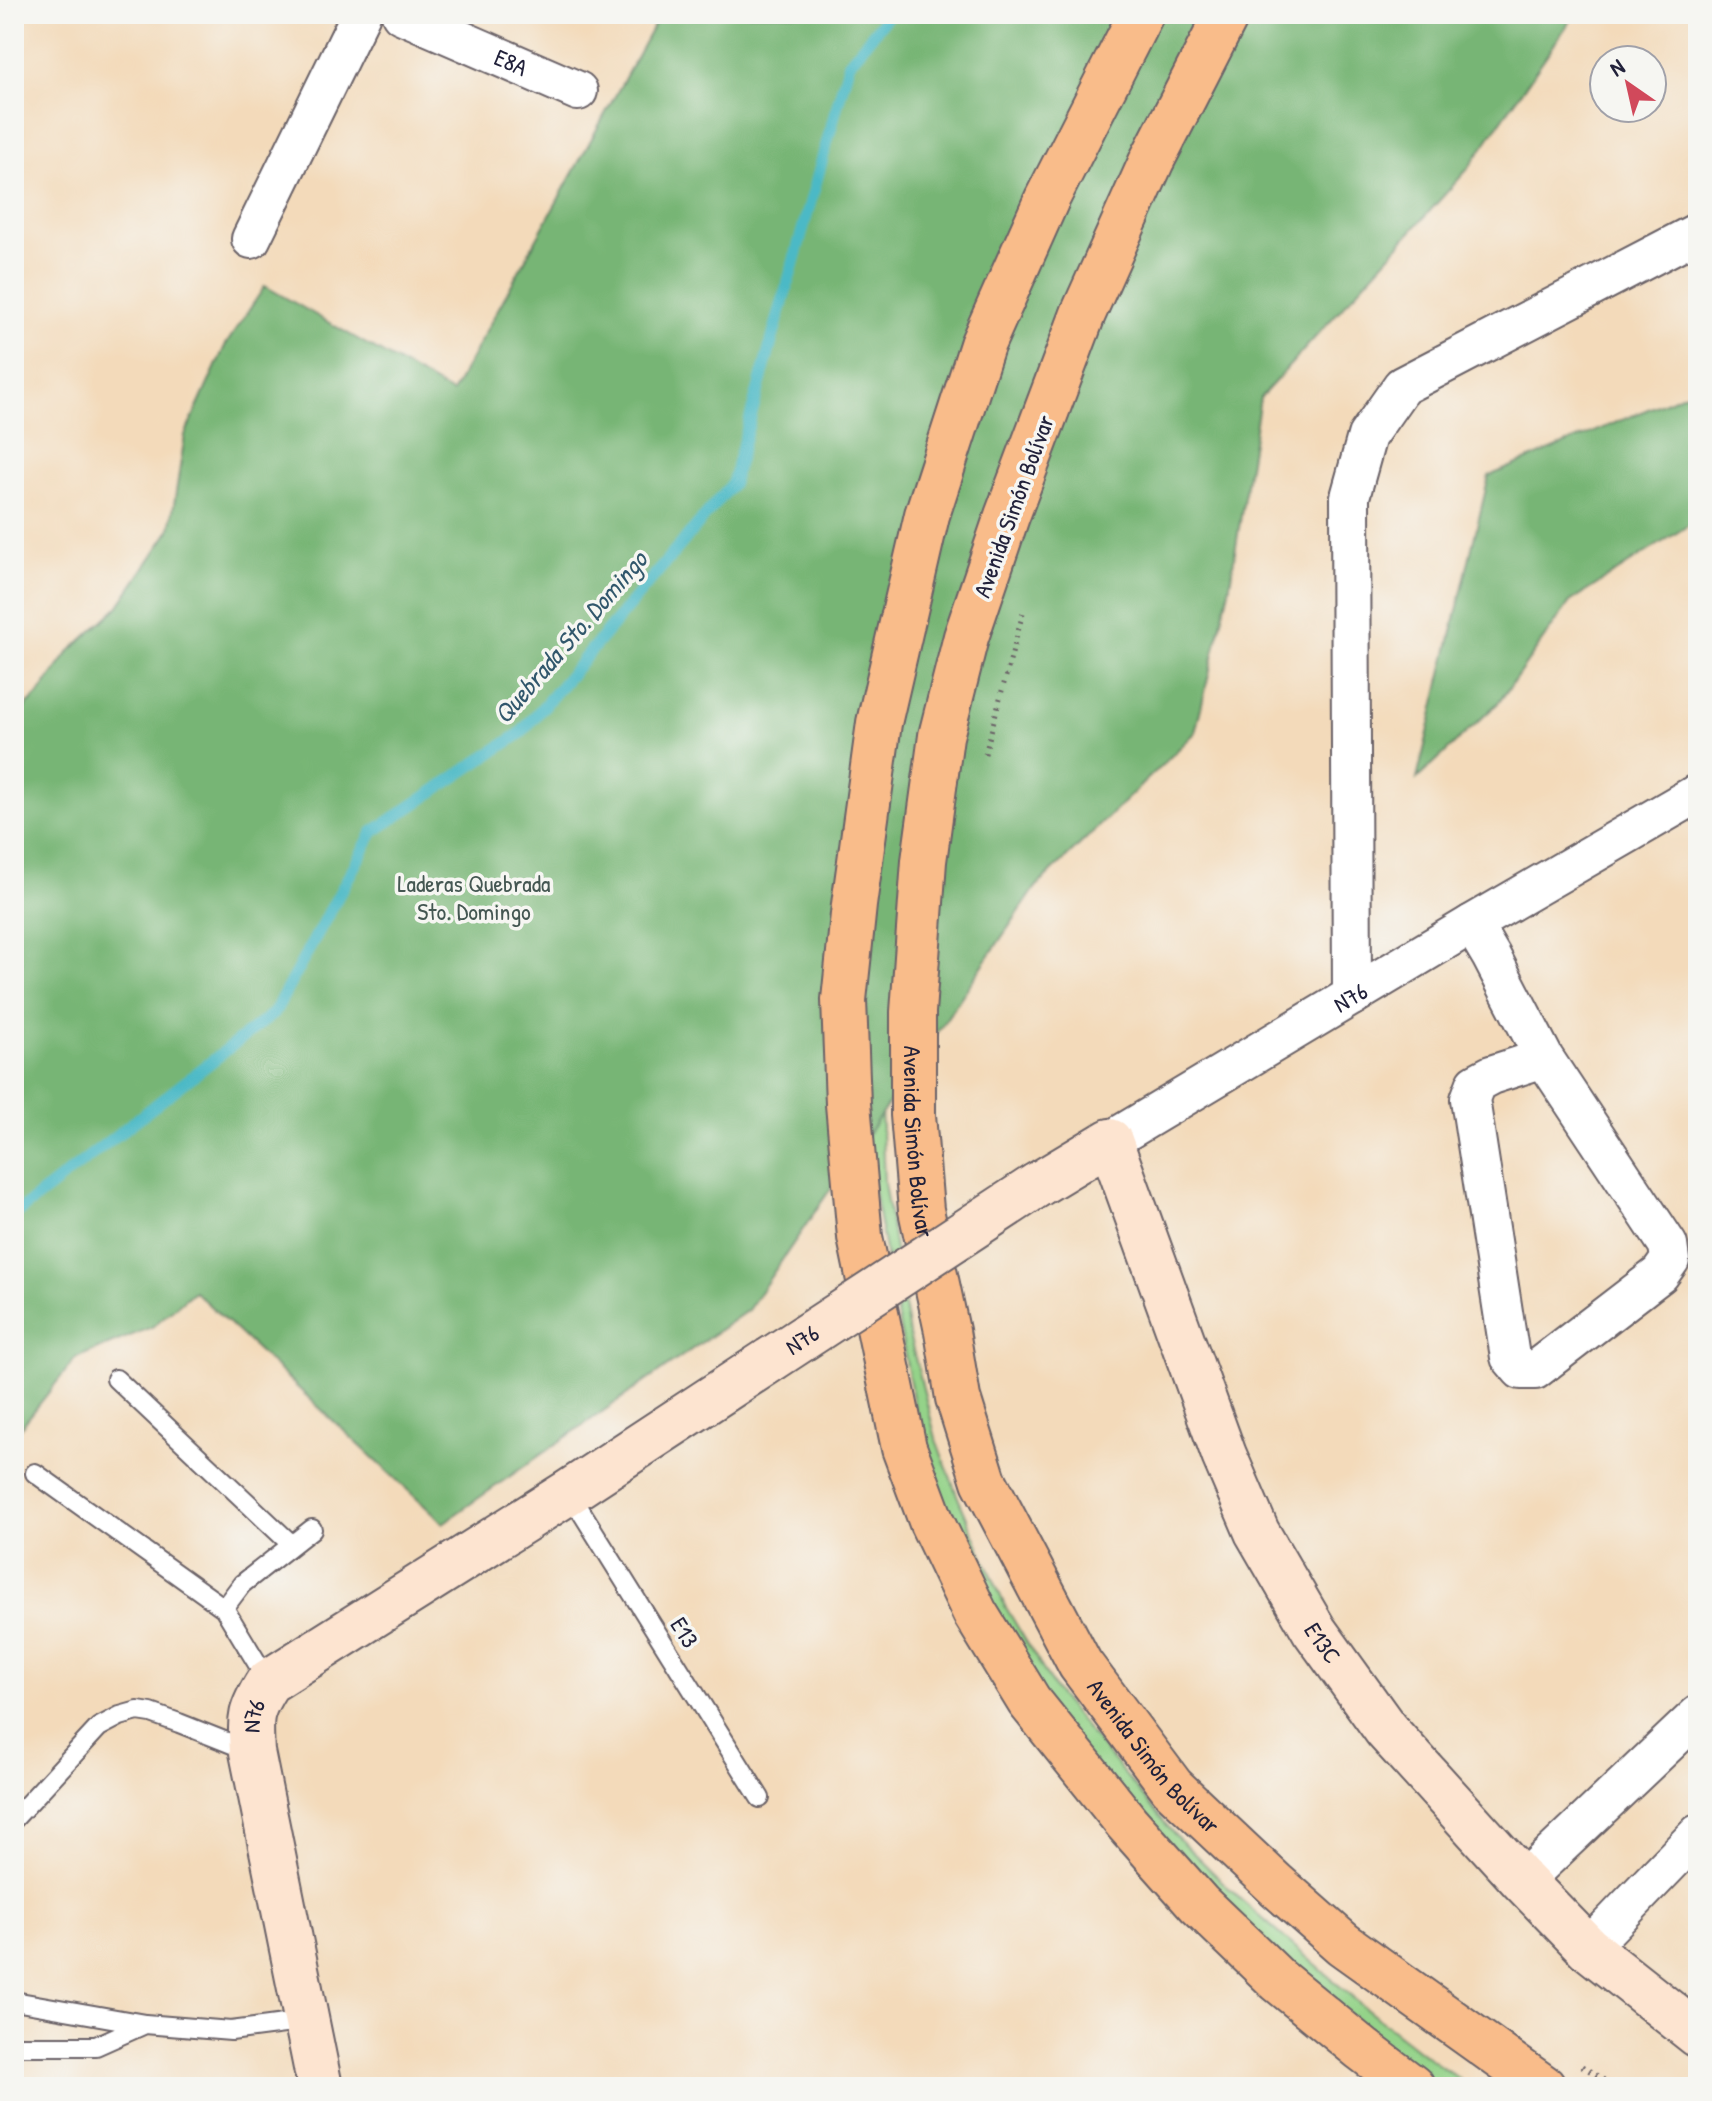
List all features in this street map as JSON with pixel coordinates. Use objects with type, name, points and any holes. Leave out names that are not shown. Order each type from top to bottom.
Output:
[{"type":"highway","points":[[1141,14],[1047,199],[982,345],[927,515],[882,708],[844,1000],[848,1104],[860,1237],[904,1448],[932,1523],[975,1613],[1029,1701],[1127,1823],[1199,1904],[1278,1980],[1412,2087]]},
{"type":"highway","name":"Avenida Simón Bolívar","points":[[1227,14],[1152,160],[1083,314],[1007,516],[966,637],[944,722],[924,861],[913,1012],[913,1115],[921,1210],[958,1398],[984,1481],[1080,1664],[1172,1787],[1275,1884],[1343,1944],[1543,2087]]},
{"type":"street","points":[[251,239],[361,14]]},
{"type":"street","name":"E8A","points":[[414,17],[578,91]]},
{"type":"street","points":[[1352,996],[1350,497],[1367,436],[1402,386],[1698,232]]},
{"type":"street","name":"N76","points":[[320,2087],[252,1752],[250,1721],[253,1706],[268,1682],[569,1492],[1037,1185],[1472,924],[1698,793]]},
{"type":"street","points":[[1472,924],[1544,1058],[1668,1245],[1670,1260],[1660,1274],[1535,1370],[1521,1370],[1510,1357],[1470,1099],[1476,1083],[1544,1058]]},
{"type":"street","name":"E13C","points":[[1110,1141],[1224,1455],[1257,1532],[1314,1630],[1386,1730],[1523,1881],[1588,1948],[1698,2035]]},
{"type":"street","points":[[1523,1881],[1698,1715]]},
{"type":"street","points":[[1588,1948],[1698,1834]]},
{"type":"lane","points":[[116,1379],[291,1544]]},
{"type":"lane","points":[[35,1473],[224,1608],[268,1682]]},
{"type":"lane","name":"E13","points":[[569,1492],[760,1798]]},
{"type":"lane","points":[[224,1608],[242,1584],[312,1529]]},
{"type":"lane","points":[[14,1819],[99,1727],[129,1713],[151,1713],[252,1752]]},
{"type":"lane","points":[[14,2001],[145,2024],[231,2031],[307,2021]]},
{"type":"lane","points":[[14,2046],[96,2046],[145,2024]]},
{"type":"green space","name":"Laderas Quebrada Sto. Domingo","points":[[660,14],[1575,14],[1468,169],[1260,398],[1229,590],[1195,733],[1036,887],[748,1310],[443,1523],[194,1291],[152,1327],[76,1358],[14,1436],[14,717],[38,695],[69,652],[118,607],[170,530],[185,435],[225,346],[265,286],[452,393]]},
{"type":"green space","points":[[1698,388],[1698,519],[1570,602],[1499,702],[1417,779],[1489,476]]},
{"type":"green space","points":[[880,1082],[884,1183],[909,1335],[937,1442],[1005,1606],[1057,1693],[1174,1834],[1240,1899],[1367,2010],[1471,2087],[1435,2087],[1411,2069],[1228,1910],[1063,1734],[934,1510],[854,1085]]},
{"type":"waterway","name":"Quebrada Sto. Domingo","points":[[14,1215],[274,1013],[373,832],[521,733],[732,484],[849,63],[889,14]]}]
